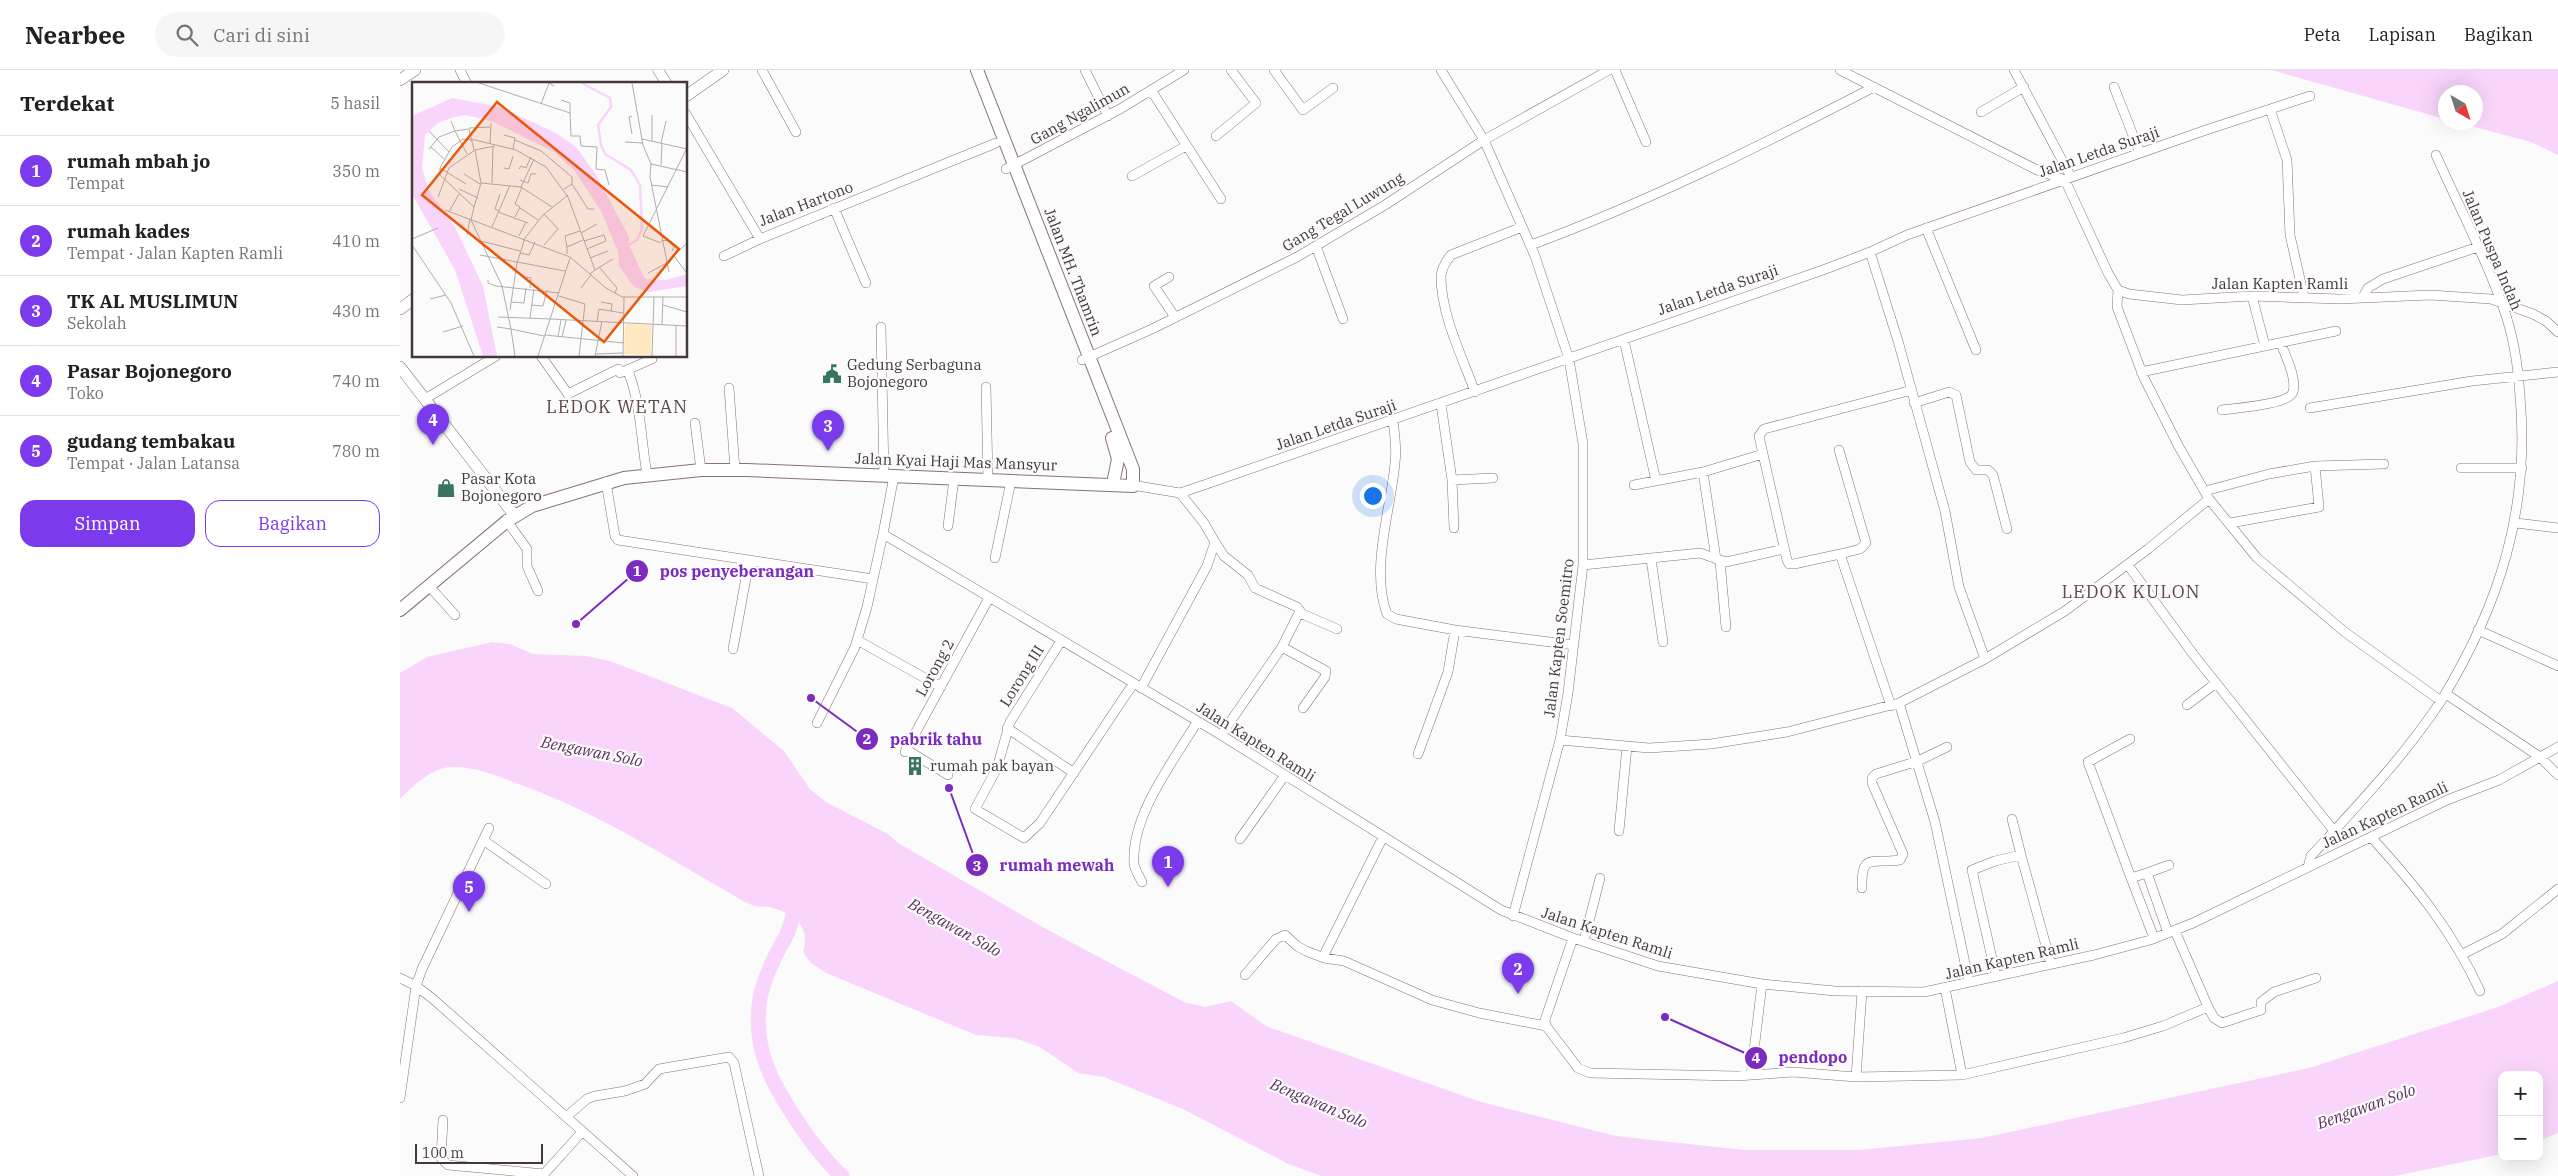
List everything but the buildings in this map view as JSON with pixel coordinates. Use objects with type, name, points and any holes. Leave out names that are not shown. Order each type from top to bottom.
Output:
[{"type":"main road","points":[[400,80],[415,70]]},
{"type":"main road","points":[[688,95],[723,70]]},
{"type":"main road","name":"Jalan MH. Thamrin","points":[[968,70],[996,143],[1010,167]]},
{"type":"main road","name":"Jalan MH. Thamrin","points":[[976,70],[1010,167],[1085,358],[1130,461],[1135,486]]},
{"type":"main road","points":[[400,309],[412,300]]},
{"type":"main road","name":"Jalan MH. Thamrin","points":[[1085,358],[1115,445],[1118,459],[1113,484]]},
{"type":"main road","points":[[400,367],[511,518]]},
{"type":"main road","points":[[1117,468],[1130,461]]},
{"type":"main road","name":"Jalan Kyai Haji Mas Mansyur","points":[[400,610],[511,518],[532,506],[606,482],[647,474],[701,470],[734,470],[1135,486]]},
{"type":"street","points":[[460,70],[466,82]]},
{"type":"street","points":[[658,70],[666,82]]},
{"type":"street","points":[[762,70],[796,132]]},
{"type":"street","points":[[1085,70],[1108,116]]},
{"type":"street","name":"Gang Ngalimun","points":[[1010,167],[1108,116],[1184,70]]},
{"type":"street","points":[[1216,136],[1256,104],[1231,70]]},
{"type":"street","points":[[1274,70],[1303,110],[1333,88]]},
{"type":"street","name":"Jalan Kapten Soemitro","points":[[1441,70],[1484,140],[1531,244],[1547,287],[1569,359],[1583,444],[1583,565],[1574,646],[1560,740],[1513,916]]},
{"type":"street","name":"Gang Tegal Luwung","points":[[1085,358],[1175,317],[1316,246],[1484,140],[1609,70]]},
{"type":"street","points":[[1615,70],[1646,142]]},
{"type":"street","points":[[1840,70],[2037,170],[2068,179]]},
{"type":"street","points":[[2014,70],[2068,179],[2098,255],[2118,290],[2117,307],[2142,372],[2179,447],[2207,495],[2257,558],[2324,615],[2444,698],[2540,757],[2558,775]]},
{"type":"street","points":[[1531,244],[1592,222],[1738,156],[1874,87]]},
{"type":"street","points":[[1981,112],[2024,87]]},
{"type":"street","points":[[2114,87],[2140,153]]},
{"type":"street","points":[[1151,90],[1221,199]]},
{"type":"street","name":"Jalan Letda Suraji","points":[[1135,486],[1183,492],[1394,421],[1870,252],[1926,228],[2310,96]]},
{"type":"street","points":[[2270,109],[2287,160],[2290,235],[2304,297]]},
{"type":"street","name":"Jalan Hartono","points":[[688,117],[760,239],[996,143]]},
{"type":"street","points":[[1132,176],[1186,146]]},
{"type":"street","name":"Jalan Puspa Indah","points":[[2308,867],[2311,856],[2378,785],[2412,744],[2444,698],[2470,652],[2506,562],[2516,522],[2522,468],[2523,424],[2518,361],[2501,301],[2436,154]]},
{"type":"street","points":[[834,208],[866,282]]},
{"type":"street","points":[[1474,392],[1446,310],[1441,275],[1444,263],[1451,255],[1522,226]]},
{"type":"street","points":[[1926,228],[1976,350]]},
{"type":"street","points":[[724,256],[760,239]]},
{"type":"street","points":[[1316,246],[1342,319]]},
{"type":"street","points":[[2363,297],[2368,288],[2383,279],[2478,247]]},
{"type":"street","points":[[1870,252],[1912,390],[1945,511],[1959,587],[1984,659]]},
{"type":"street","points":[[1169,277],[1154,286],[1175,317]]},
{"type":"street","name":"Jalan Kapten Ramli","points":[[2118,290],[2129,294],[2182,300],[2252,296],[2340,299],[2430,295],[2501,301],[2546,321],[2558,332]]},
{"type":"street","points":[[2252,296],[2265,346]]},
{"type":"street","points":[[817,722],[857,640],[883,534],[889,476],[881,327]]},
{"type":"street","points":[[2142,372],[2336,331]]},
{"type":"street","points":[[1624,340],[1656,481]]},
{"type":"street","points":[[2222,410],[2278,402],[2290,396],[2293,392],[2290,369],[2281,343]]},
{"type":"street","points":[[425,399],[493,358]]},
{"type":"street","points":[[542,358],[568,394],[614,371],[619,369],[620,373],[628,371],[652,358]]},
{"type":"street","points":[[628,371],[639,408],[638,421],[647,474]]},
{"type":"street","points":[[2310,408],[2472,381],[2558,372]]},
{"type":"street","points":[[986,387],[988,480]]},
{"type":"street","points":[[729,388],[734,470]]},
{"type":"street","points":[[1839,450],[1866,543],[1860,549],[1789,564],[1758,436],[1764,429],[1912,390]]},
{"type":"street","points":[[1914,403],[1949,392],[1956,395],[1970,462],[1976,470],[1988,470],[1993,475],[2007,529]]},
{"type":"street","points":[[1442,404],[1452,480],[1454,528]]},
{"type":"street","points":[[1394,421],[1395,464],[1384,537],[1382,579],[1387,614],[1396,619],[1455,630],[1574,646]]},
{"type":"street","points":[[695,423],[701,470]]},
{"type":"street","points":[[1634,485],[1703,472],[1763,454]]},
{"type":"street","points":[[1560,740],[1627,746],[1672,747],[1786,732],[1895,705],[1984,659],[2065,611],[2128,565],[2207,495],[2269,474],[2315,466],[2384,464]]},
{"type":"street","points":[[2230,523],[2319,507],[2315,466]]},
{"type":"street","points":[[2461,468],[2522,468]]},
{"type":"street","points":[[1703,472],[1718,560],[1726,627]]},
{"type":"street","points":[[1452,480],[1493,478]]},
{"type":"street","points":[[948,526],[954,479]]},
{"type":"street","points":[[996,558],[1011,481]]},
{"type":"street","points":[[606,482],[615,536],[618,540],[873,579]]},
{"type":"street","points":[[1183,492],[1224,556],[1248,575],[1254,588],[1296,607],[1300,614],[1337,629]]},
{"type":"street","points":[[511,518],[527,549],[527,566],[538,591]]},
{"type":"street","points":[[2516,522],[2558,528]]},
{"type":"street","name":"Jalan Kapten Ramli","points":[[883,534],[1221,735],[1513,916],[1658,966],[1762,984],[1862,992],[1924,992],[2050,964],[2154,938],[2172,932],[2448,800],[2499,780],[2558,747]]},
{"type":"street","points":[[1007,728],[1074,773],[1137,686],[1207,566],[1215,542]]},
{"type":"street","points":[[1583,565],[1700,553],[1726,562],[1784,549]]},
{"type":"street","points":[[1840,554],[1895,705],[1918,762],[1934,822],[1969,982]]},
{"type":"street","points":[[1650,559],[1662,642]]},
{"type":"street","points":[[733,649],[749,561]]},
{"type":"street","points":[[2128,565],[2216,683],[2334,831]]},
{"type":"street","points":[[429,586],[455,615]]},
{"type":"street","name":"Lorong 2","points":[[948,775],[906,751],[989,598]]},
{"type":"street","points":[[1221,735],[1282,648],[1300,614]]},
{"type":"street","points":[[1418,754],[1448,672],[1455,630]]},
{"type":"street","points":[[2478,630],[2558,666]]},
{"type":"street","points":[[857,640],[941,687]]},
{"type":"street","name":"Lorong III","points":[[1061,641],[1021,702],[1007,728],[997,768],[975,809],[1024,838],[1040,823],[1074,773]]},
{"type":"street","points":[[1282,648],[1326,671],[1326,675],[1304,708]]},
{"type":"street","points":[[2187,705],[2216,683]]},
{"type":"street","points":[[1142,882],[1134,866],[1135,846],[1143,814],[1197,722]]},
{"type":"street","points":[[2130,739],[2088,762],[2154,938]]},
{"type":"street","points":[[1619,831],[1627,746]]},
{"type":"street","points":[[1862,888],[1862,870],[1864,865],[1871,862],[1900,860],[1903,854],[1872,783],[1872,778],[1876,774],[1918,762],[1948,747]]},
{"type":"street","points":[[1240,839],[1285,775]]},
{"type":"street","points":[[2012,819],[2050,964]]},
{"type":"street","points":[[400,1098],[416,986],[429,952],[489,828]]},
{"type":"street","points":[[1322,957],[1383,837]]},
{"type":"street","points":[[2371,837],[2428,903],[2463,954],[2480,991]]},
{"type":"street","points":[[483,840],[546,884]]},
{"type":"street","points":[[1996,976],[1972,869],[2021,854]]},
{"type":"street","points":[[2132,878],[2169,865]]},
{"type":"street","points":[[2147,873],[2172,932],[2214,1018],[2225,1024],[2261,1010],[2261,1002],[2274,992],[2316,978]]},
{"type":"street","points":[[1584,941],[1600,878]]},
{"type":"street","points":[[2463,954],[2502,934],[2558,889]]},
{"type":"street","points":[[1245,974],[1276,939],[1285,936],[1297,946],[1322,957],[1344,961],[1419,994],[1464,1010],[1546,1026],[1578,1068],[1590,1073],[1751,1075],[1793,1072],[1856,1077],[1962,1075],[2123,1038],[2163,1026],[2208,1007]]},
{"type":"street","points":[[1546,1026],[1547,1013],[1573,938]]},
{"type":"street","points":[[400,978],[416,986],[633,1176]]},
{"type":"street","points":[[1751,1075],[1762,984]]},
{"type":"street","points":[[1945,988],[1962,1075]]},
{"type":"street","points":[[1856,1077],[1862,992]]},
{"type":"street","points":[[566,1118],[587,1099],[625,1091],[645,1084],[659,1069],[728,1057],[732,1060],[734,1067],[759,1176]]},
{"type":"street","points":[[443,1120],[441,1158],[448,1165],[533,1174],[547,1172],[582,1132]]},
{"type":"water","points":[[2271,70],[2558,70],[2558,155],[2531,142],[2483,129],[2483,85],[2438,85],[2438,117]]},
{"type":"water","name":"Bengawan Solo","points":[[492,642],[510,644],[533,654],[586,656],[610,661],[732,708],[784,751],[810,789],[826,802],[888,834],[898,843],[1046,929],[1184,1002],[1205,1007],[1231,1001],[1266,1026],[1481,1102],[1616,1136],[1744,1150],[1859,1150],[1982,1138],[2309,1068],[2498,1007],[2558,981],[2558,1133],[2543,1139],[2543,1071],[2498,1071],[2498,1155],[2395,1176],[1322,1176],[1288,1164],[1185,1110],[1104,1077],[1078,1073],[1040,1047],[1014,1038],[976,1035],[826,973],[811,963],[803,952],[805,935],[793,917],[778,910],[754,906],[626,833],[542,793],[482,771],[450,767],[443,768],[429,775],[400,799],[400,673],[427,657]]},
{"type":"waterway","points":[[797,897],[789,928],[764,982],[758,1011],[760,1041],[768,1069],[785,1102],[820,1152],[842,1176]]},
{"type":"place","name":"Gedung Serbaguna Bojonegoro","points":[[832,374]]},
{"type":"place","name":"Pasar Bojonegoro","points":[[433,445]]},
{"type":"place","name":"TK AL MUSLIMUN","points":[[828,451]]},
{"type":"place","name":"Pasar Kota Bojonegoro","points":[[446,488]]},
{"type":"place","name":"pos penyeberangan","points":[[576,624]]},
{"type":"place","name":"pabrik tahu","points":[[811,698]]},
{"type":"place","name":"rumah pak bayan","points":[[915,766]]},
{"type":"place","name":"rumah mewah","points":[[949,788]]},
{"type":"place","name":"rumah mbah jo","points":[[1168,887]]},
{"type":"place","name":"gudang tembakau","points":[[469,912]]},
{"type":"place","name":"rumah kades","points":[[1518,994]]},
{"type":"place","name":"pendopo","points":[[1665,1017]]},
{"type":"district","name":"LEDOK WETAN","points":[[617,407]]},
{"type":"district","name":"LEDOK KULON","points":[[2131,592]]}]
